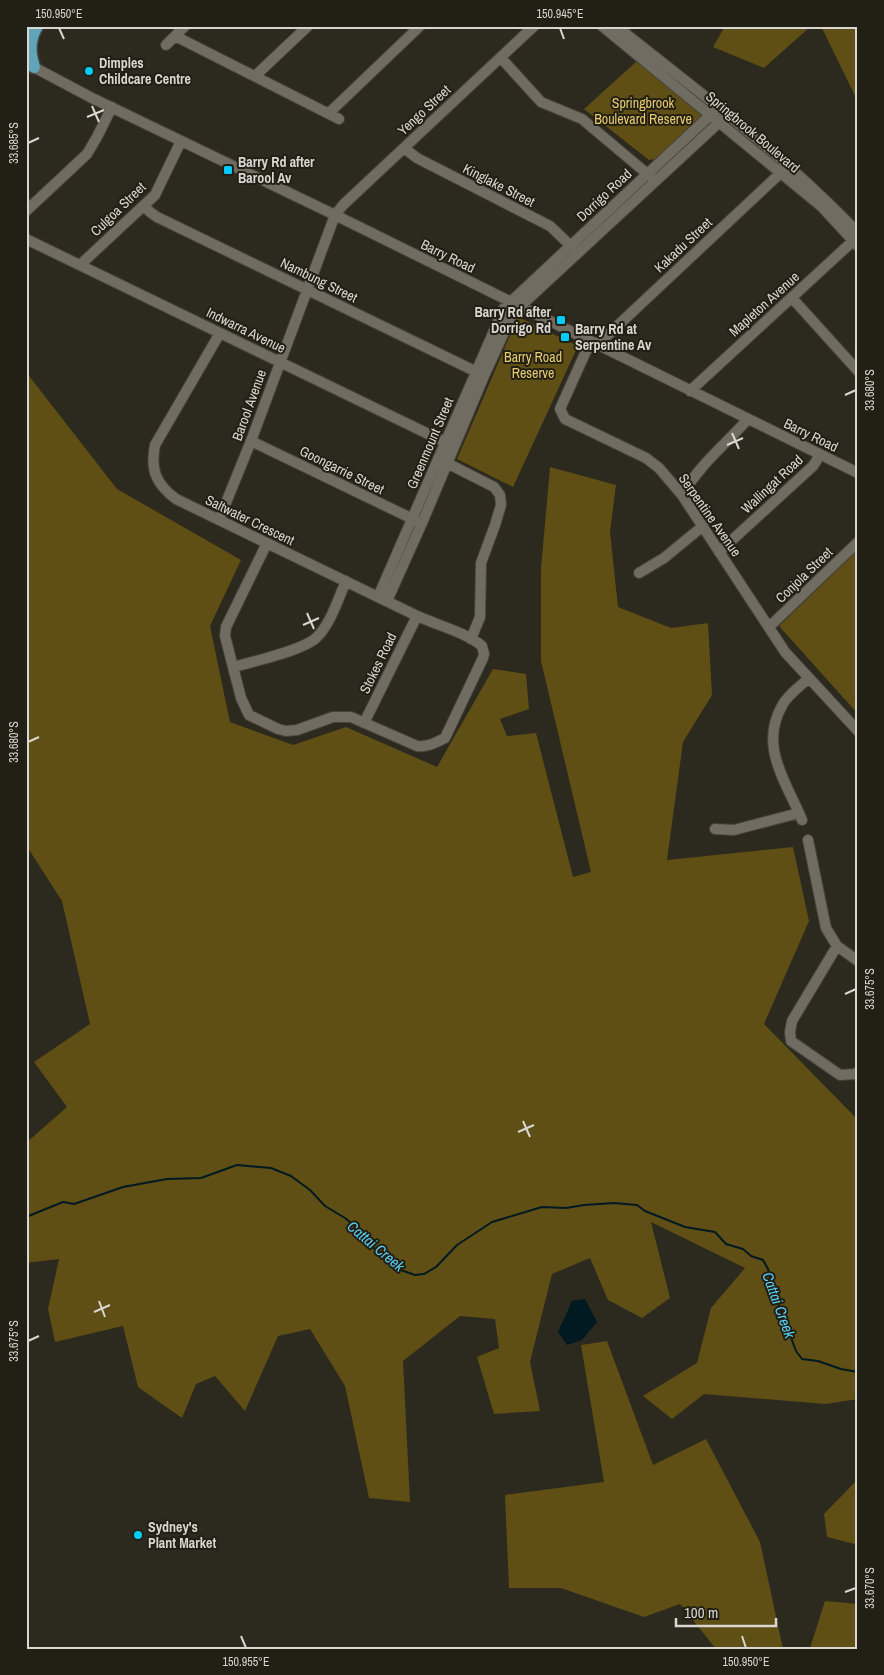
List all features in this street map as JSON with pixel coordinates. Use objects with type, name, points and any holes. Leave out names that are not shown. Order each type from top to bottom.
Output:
[{"type":"main road","points":[[26,31],[32,26]]},
{"type":"main road","points":[[30,65],[31,40],[37,26]]},
{"type":"street","points":[[166,45],[185,26]]},
{"type":"street","points":[[255,76],[308,26]]},
{"type":"street","points":[[329,113],[420,26]]},
{"type":"street","name":"Yengo Street","points":[[335,215],[343,204],[534,26]]},
{"type":"street","name":"Springbrook Boulevard","points":[[610,27],[784,170],[856,240]]},
{"type":"street","points":[[175,36],[339,119]]},
{"type":"street","points":[[501,58],[540,102],[582,119],[651,177]]},
{"type":"street","name":"Barry Road","points":[[30,65],[858,473]]},
{"type":"street","points":[[26,211],[87,154],[112,107]]},
{"type":"street","name":"Dorrigo Road","points":[[514,305],[651,177],[715,112]]},
{"type":"street","name":"Dorrigo Road","points":[[651,177],[724,119]]},
{"type":"street","name":"Culgoa Street","points":[[80,265],[144,206],[158,190],[181,141]]},
{"type":"street","name":"Kinglake Street","points":[[404,148],[417,158],[550,226],[574,249]]},
{"type":"street","name":"Kakadu Street","points":[[597,345],[784,170]]},
{"type":"street","name":"Nambung Street","points":[[144,206],[157,216],[307,291],[480,373]]},
{"type":"street","name":"Barool Avenue","points":[[219,520],[251,441],[335,215]]},
{"type":"street","name":"Indwarra Avenue","points":[[26,240],[449,445]]},
{"type":"street","name":"Mapleton Avenue","points":[[690,391],[856,240]]},
{"type":"street","points":[[792,298],[858,371]]},
{"type":"street","name":"Greenmount Street","points":[[383,599],[480,373],[513,312],[514,305]]},
{"type":"street","name":"Saltwater Crescent","points":[[220,333],[155,445],[153,461],[157,480],[166,491],[176,499],[417,616],[471,639],[482,646],[483,658],[445,738],[433,744],[417,746],[364,723]]},
{"type":"street","name":"Serpentine Avenue","points":[[597,345],[587,349],[562,401],[560,409],[565,419],[646,458],[659,468],[682,494],[704,526],[785,652],[858,731]]},
{"type":"street","points":[[682,494],[711,455],[748,419]]},
{"type":"street","name":"Goongarrie Street","points":[[251,441],[418,521]]},
{"type":"street","name":"Wallingat Road","points":[[719,552],[813,466],[820,455]]},
{"type":"street","points":[[443,461],[494,487],[500,494],[501,501],[495,525],[481,563],[480,620],[471,639]]},
{"type":"street","points":[[639,573],[664,558],[704,526]]},
{"type":"street","name":"Conjola Street","points":[[769,627],[858,542]]},
{"type":"street","points":[[267,543],[226,627],[225,636],[244,707],[249,715],[286,731],[297,730],[340,716],[351,717],[364,723]]},
{"type":"street","points":[[233,667],[303,645],[316,638],[324,628],[346,581]]},
{"type":"street","name":"Stokes Road","points":[[364,723],[417,616]]},
{"type":"street","points":[[715,829],[734,830],[800,817],[776,764],[772,732],[784,702],[808,679]]},
{"type":"street","points":[[808,840],[826,928],[837,946],[858,961]]},
{"type":"street","points":[[837,946],[792,1021],[791,1041],[840,1075],[858,1072]]},
{"type":"green space","points":[[725,26],[811,26],[764,68],[713,47]]},
{"type":"green space","points":[[821,26],[858,26],[858,102]]},
{"type":"green space","name":"Springbrook Boulevard Reserve","points":[[637,61],[701,112],[701,117],[655,159],[649,160],[584,109]]},
{"type":"green space","name":"Barry Road Reserve","points":[[518,317],[578,346],[513,487],[457,459]]},
{"type":"green space","points":[[26,372],[117,489],[241,560],[210,626],[230,722],[293,745],[346,727],[437,767],[493,669],[526,674],[529,709],[500,719],[507,736],[536,733],[573,877],[591,872],[541,661],[541,569],[550,467],[616,485],[610,532],[618,607],[671,628],[708,623],[712,695],[683,742],[667,860],[793,847],[809,921],[764,1024],[858,1120],[858,1399],[826,1404],[704,1394],[672,1419],[643,1396],[697,1363],[711,1308],[745,1268],[651,1222],[670,1298],[642,1318],[608,1300],[590,1258],[552,1274],[530,1362],[540,1411],[494,1414],[477,1357],[499,1348],[495,1319],[460,1316],[403,1361],[410,1502],[369,1498],[345,1386],[310,1329],[278,1336],[245,1411],[215,1376],[196,1384],[182,1418],[138,1387],[123,1326],[55,1342],[48,1309],[59,1259],[26,1263],[26,1143],[67,1107],[34,1062],[90,1024],[62,901],[26,845]]},
{"type":"green space","points":[[858,550],[858,714],[779,626]]},
{"type":"green space","points":[[607,1341],[653,1465],[706,1439],[760,1542],[783,1649],[716,1649],[680,1604],[644,1617],[561,1588],[509,1588],[505,1495],[604,1482],[581,1345]]},
{"type":"green space","points":[[858,1479],[858,1545],[827,1537],[824,1514]]},
{"type":"green space","points":[[825,1601],[858,1604],[858,1649],[810,1648]]},
{"type":"water","points":[[585,1299],[597,1322],[582,1340],[567,1345],[558,1332],[572,1301]]},
{"type":"waterway","name":"Cattai Creek","points":[[26,1217],[63,1202],[74,1204],[123,1187],[167,1179],[201,1178],[237,1165],[271,1168],[291,1176],[310,1190],[325,1206],[356,1227],[370,1245],[401,1270],[415,1275],[424,1274],[436,1267],[457,1245],[492,1222],[542,1207],[566,1208],[614,1203],[637,1205],[645,1211],[685,1227],[715,1232],[726,1244],[743,1249],[751,1256],[763,1260],[768,1269],[775,1295],[796,1351],[802,1359],[818,1361],[841,1369],[858,1372]]},
{"type":"place","name":"Dimples Childcare Centre","points":[[89,71]]},
{"type":"place","name":"Barry Rd after Barool Av","points":[[228,170]]},
{"type":"place","name":"Barry Rd after Dorrigo Rd","points":[[561,320]]},
{"type":"place","name":"Barry Rd at Serpentine Av","points":[[565,337]]},
{"type":"place","name":"Sydney's Plant Market","points":[[138,1535]]}]
